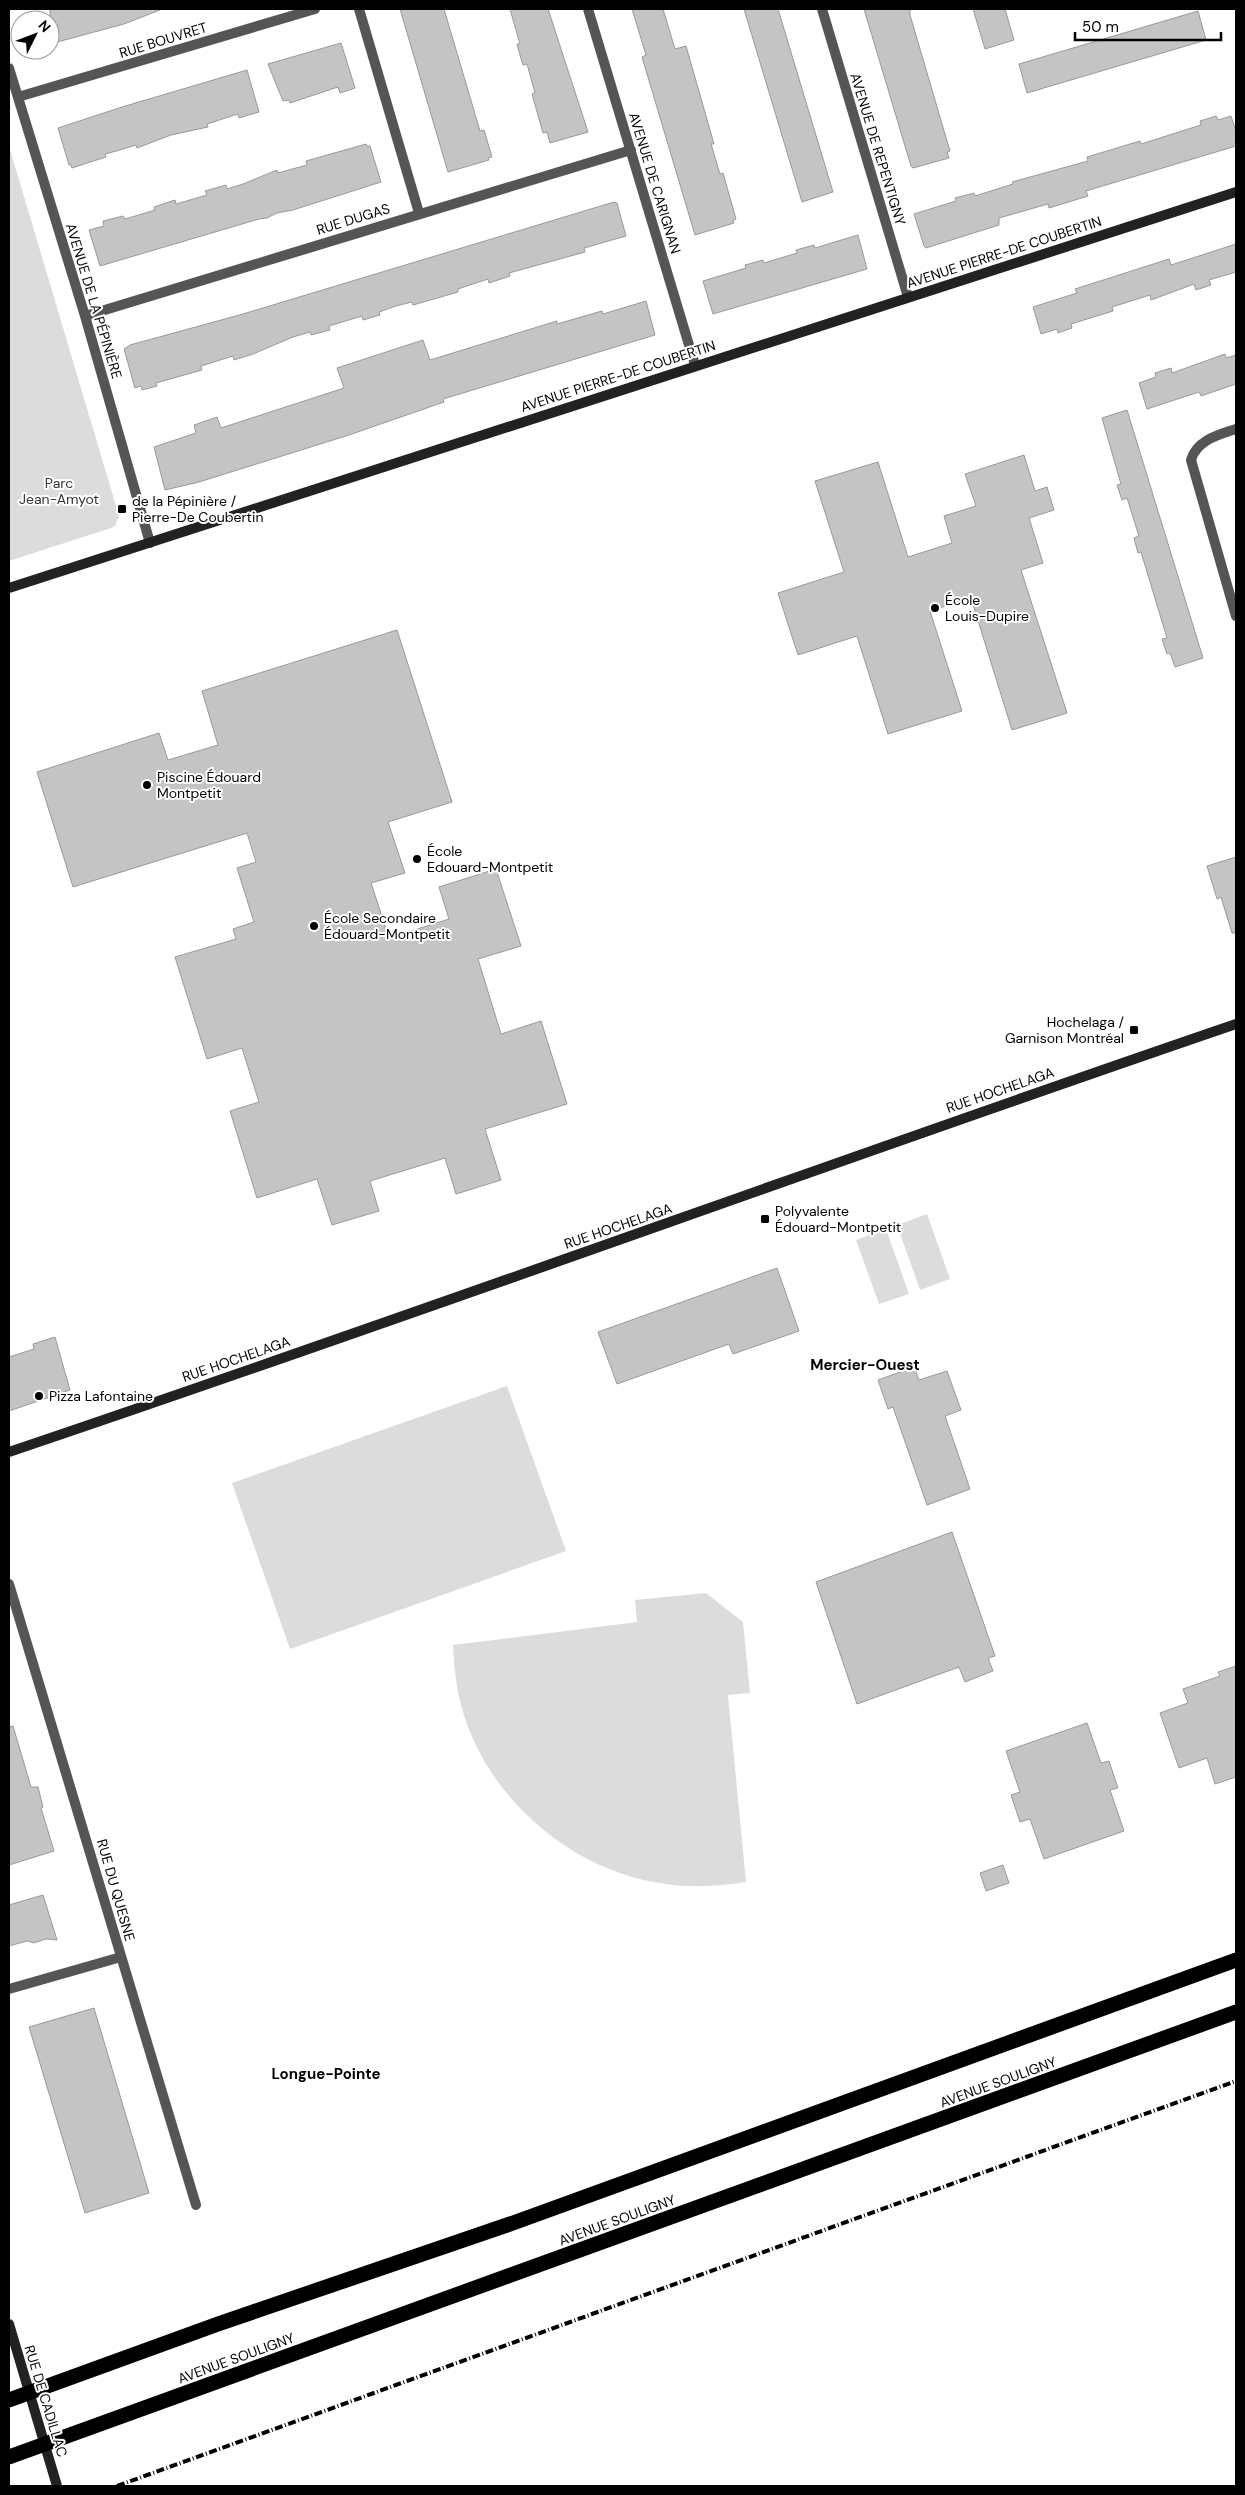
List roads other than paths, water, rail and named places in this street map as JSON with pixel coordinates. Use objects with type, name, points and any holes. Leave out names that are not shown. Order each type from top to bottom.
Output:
[{"type":"highway","points":[[9,2400],[513,2223],[1236,1960]]},
{"type":"highway","name":"AVENUE SOULIGNY","points":[[9,2458],[1236,2012]]},
{"type":"street","name":"RUE BOUVRET","points":[[18,97],[315,9]]},
{"type":"street","points":[[359,9],[420,213]]},
{"type":"street","name":"AVENUE DE CARIGNAN","points":[[588,9],[695,366]]},
{"type":"street","name":"AVENUE DE REPENTIGNY","points":[[822,9],[908,297]]},
{"type":"street","name":"AVENUE DE LA PÉPINIÈRE","points":[[9,68],[85,316],[150,542]]},
{"type":"street","name":"RUE DUGAS","points":[[85,316],[631,150]]},
{"type":"street","name":"AVENUE PIERRE-DE COUBERTIN","points":[[9,588],[1236,192]]},
{"type":"street","points":[[1236,429],[1204,442],[1194,449],[1191,460],[1236,616]]},
{"type":"street","name":"RUE HOCHELAGA","points":[[9,1452],[1236,1024]]},
{"type":"street","name":"RUE DU QUESNE","points":[[9,1584],[196,2205]]},
{"type":"street","points":[[9,1989],[121,1957]]},
{"type":"street","name":"RUE DE CADILLAC","points":[[9,2324],[57,2486]]},
{"type":"railway","points":[[117,2486],[1236,2081]]},
{"type":"place","name":"de la Pépinière / Pierre-De Coubertin","points":[[122,509]]},
{"type":"place","name":"École Louis-Dupire","points":[[935,608]]},
{"type":"place","name":"Piscine Édouard Montpetit","points":[[147,785]]},
{"type":"place","name":"École Edouard-Montpetit","points":[[417,859]]},
{"type":"place","name":"École Secondaire Édouard-Montpetit","points":[[314,926]]},
{"type":"place","name":"Hochelaga / Garnison Montréal","points":[[1134,1030]]},
{"type":"place","name":"Polyvalente Édouard-Montpetit","points":[[765,1219]]},
{"type":"place","name":"Pizza Lafontaine","points":[[39,1396]]},
{"type":"district","name":"Mercier-Ouest","points":[[865,1365]]},
{"type":"district","name":"Longue-Pointe","points":[[326,2074]]},
{"type":"park label","name":"Parc Jean-Amyot","points":[[59,492]]}]
